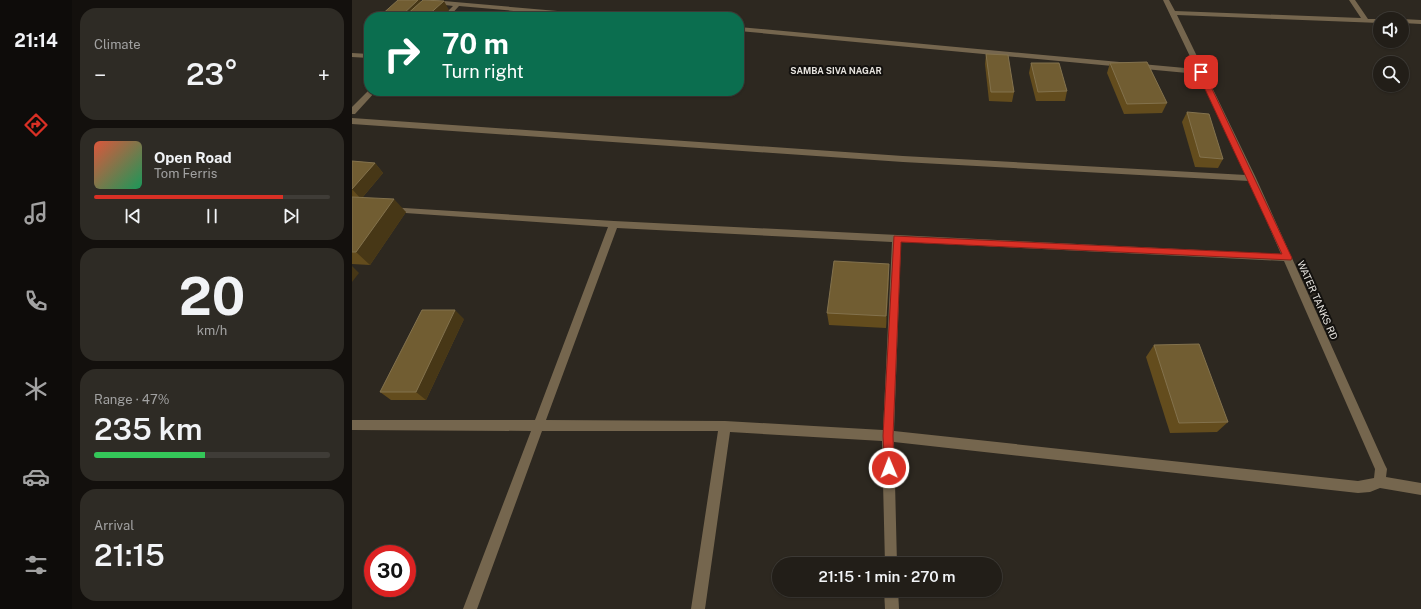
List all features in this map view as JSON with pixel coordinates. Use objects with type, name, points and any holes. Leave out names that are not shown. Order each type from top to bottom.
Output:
[{"type":"street","name":"WATER TANKS RD","points":[[1166,0],[1252,178],[1288,258],[1374,453],[1380,470],[1380,482]]},
{"type":"street","points":[[1352,0],[1366,20]]},
{"type":"street","points":[[427,2],[548,12]]},
{"type":"street","points":[[450,12],[458,4]]},
{"type":"street","points":[[1171,13],[1373,20]]},
{"type":"street","points":[[1409,21],[1421,22]]},
{"type":"street","points":[[744,29],[1201,72]]},
{"type":"street","points":[[352,55],[364,56]]},
{"type":"street","points":[[352,112],[367,96]]},
{"type":"street","points":[[352,121],[903,159],[1252,178]]},
{"type":"street","points":[[384,208],[614,224],[1288,258]]},
{"type":"street","points":[[470,609],[614,224]]},
{"type":"street","points":[[891,557],[888,436],[897,238]]},
{"type":"street","points":[[352,425],[726,426],[888,436],[1358,487],[1370,486],[1380,482],[1421,489]]},
{"type":"street","points":[[698,609],[726,426]]},
{"type":"street","points":[[891,597],[892,609]]},
{"type":"building","points":[[398,0],[418,0],[405,12],[385,12]]},
{"type":"building","points":[[423,0],[444,1],[432,12],[410,12]]},
{"type":"building","points":[[986,54],[1008,55],[1014,92],[991,92]]},
{"type":"building","points":[[1147,62],[1167,103],[1127,104],[1110,63]]},
{"type":"building","points":[[1031,63],[1059,63],[1067,91],[1038,92]]},
{"type":"building","points":[[1187,112],[1209,114],[1223,159],[1200,157]]},
{"type":"building","points":[[352,161],[375,163],[352,189]]},
{"type":"building","points":[[352,197],[394,199],[356,252],[352,252]]},
{"type":"building","points":[[834,261],[889,264],[886,316],[827,313]]},
{"type":"building","points":[[422,310],[455,310],[416,392],[380,392]]},
{"type":"building","points":[[1199,344],[1228,422],[1179,423],[1154,345]]},
{"type":"district","name":"SAMBA SIVA NAGAR","points":[[836,71]]},
{"type":"route","points":[[889,468],[888,436],[897,238],[1288,258],[1252,178],[1201,72]]}]
